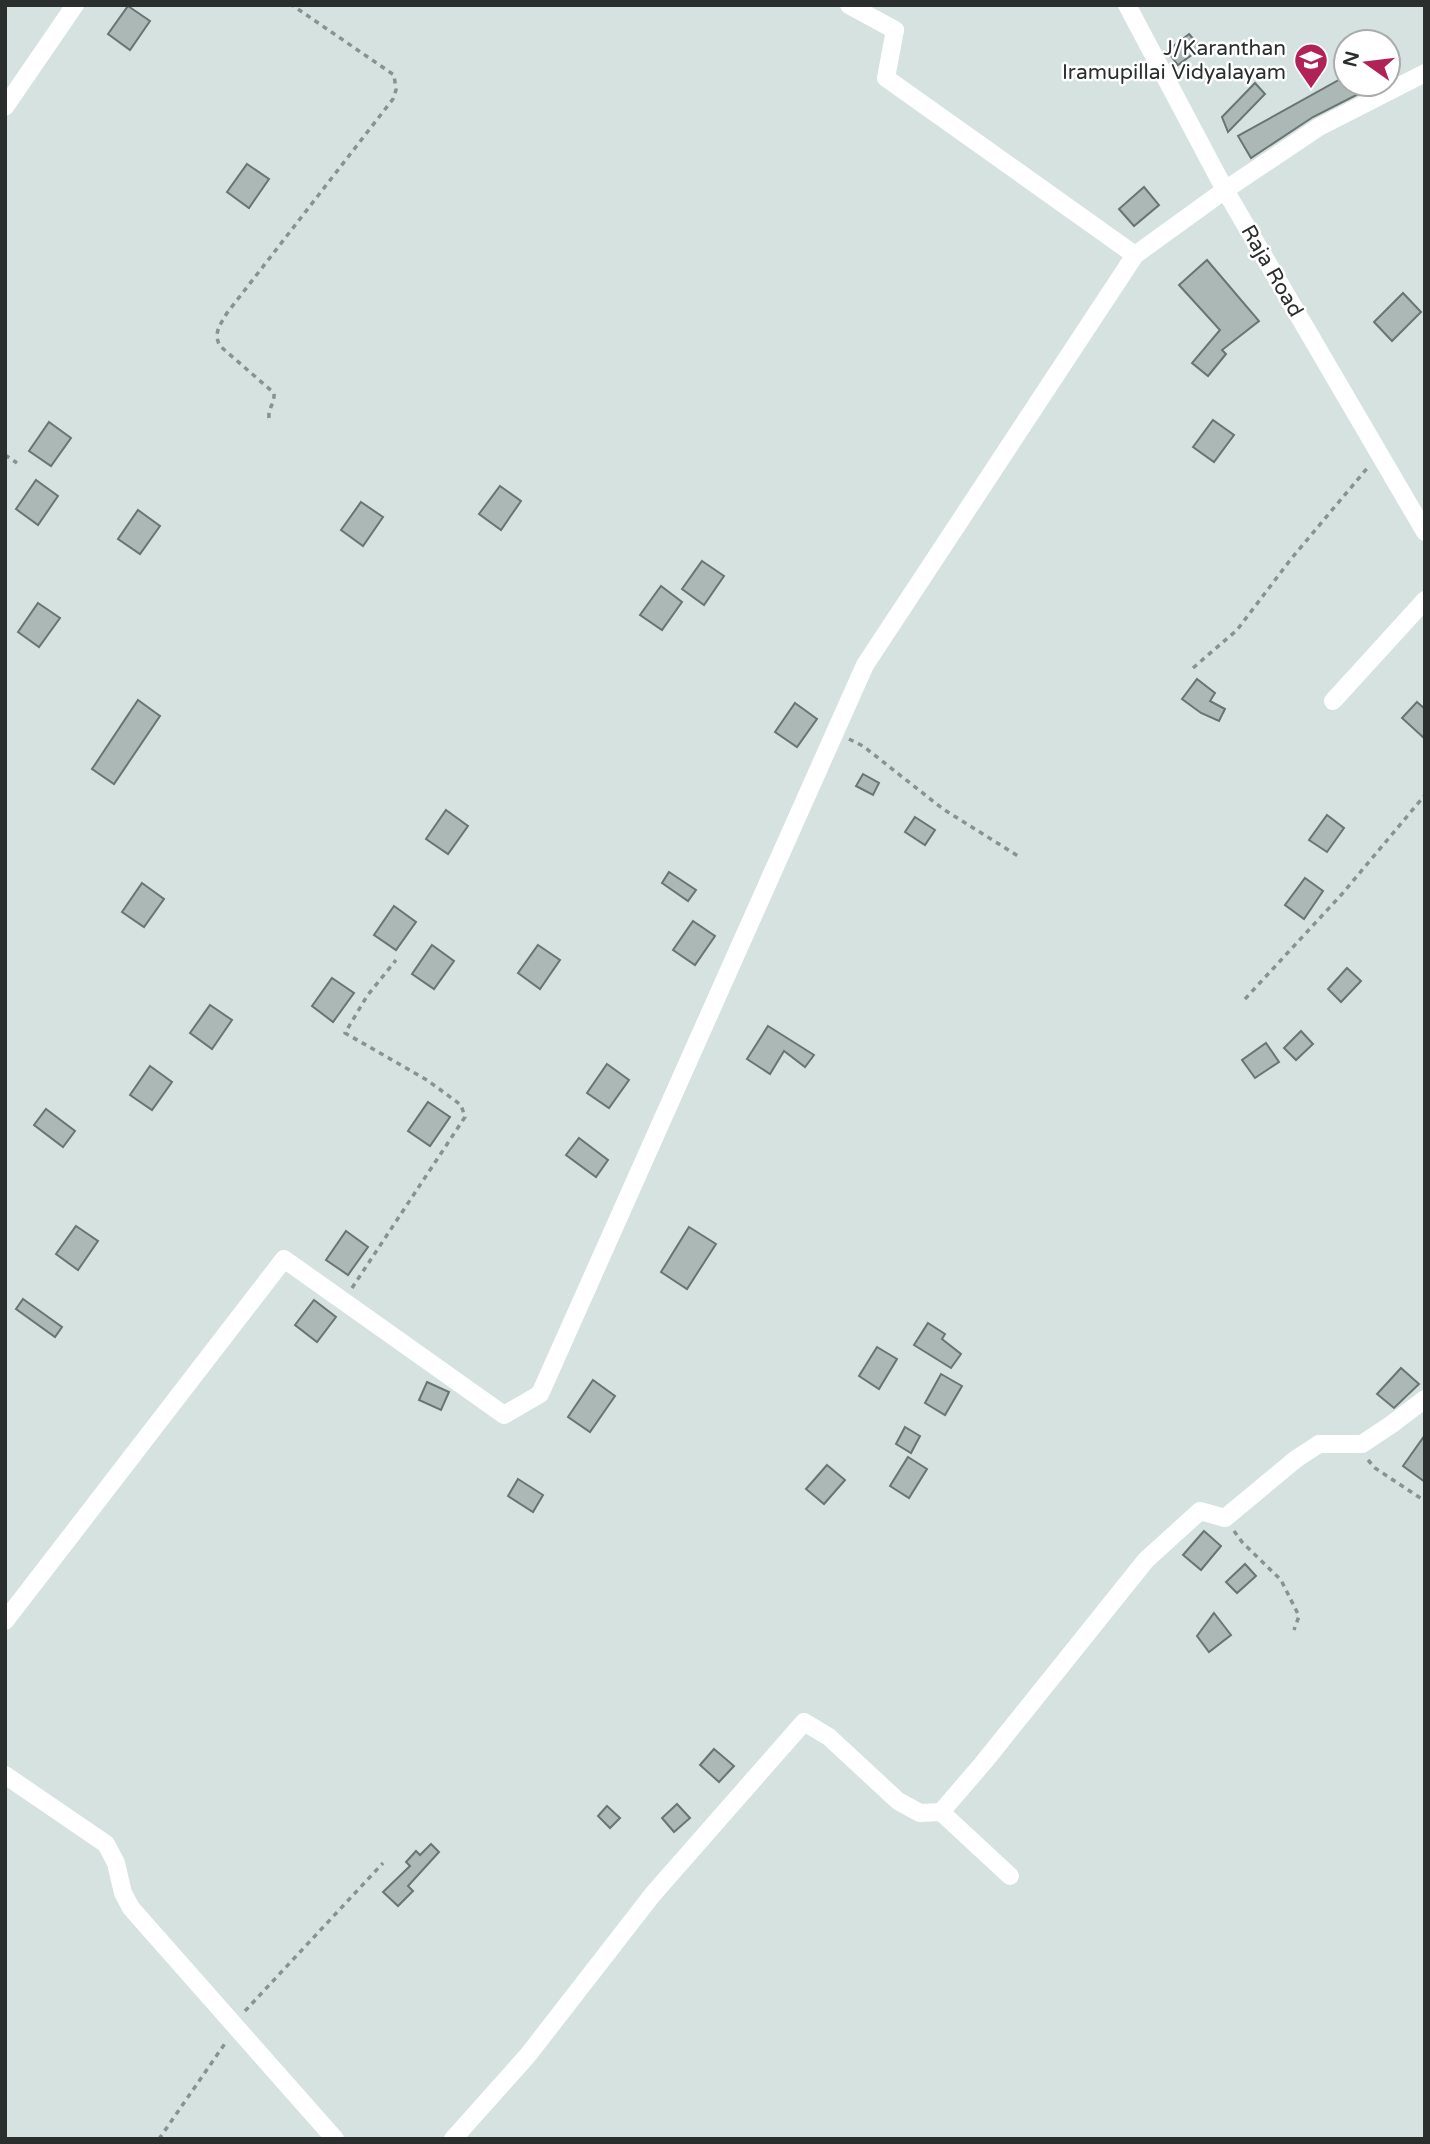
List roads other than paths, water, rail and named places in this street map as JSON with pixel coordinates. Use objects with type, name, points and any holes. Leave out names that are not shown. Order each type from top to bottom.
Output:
[{"type":"street","points":[[5,107],[75,5]]},
{"type":"street","points":[[849,5],[895,30],[886,78],[1135,255]]},
{"type":"street","name":"Raja Road","points":[[1127,5],[1226,190],[1425,532]]},
{"type":"street","points":[[5,1621],[284,1259],[504,1415],[540,1394],[865,665],[1135,255],[1319,127],[1425,73]]},
{"type":"street","points":[[1333,701],[1425,600]]},
{"type":"street","points":[[942,1812],[1146,1560],[1200,1511],[1224,1518],[1318,1444],[1362,1444],[1425,1399]]},
{"type":"street","points":[[453,2139],[528,2055],[653,1894],[804,1722],[830,1737],[898,1801],[920,1813],[942,1812],[1010,1876]]},
{"type":"street","points":[[5,1775],[106,1844],[116,1863],[123,1893],[131,1908],[335,2139]]},
{"type":"place","name":"J/Karanthan Iramupillai Vidyalayam","points":[[1311,90]]}]
